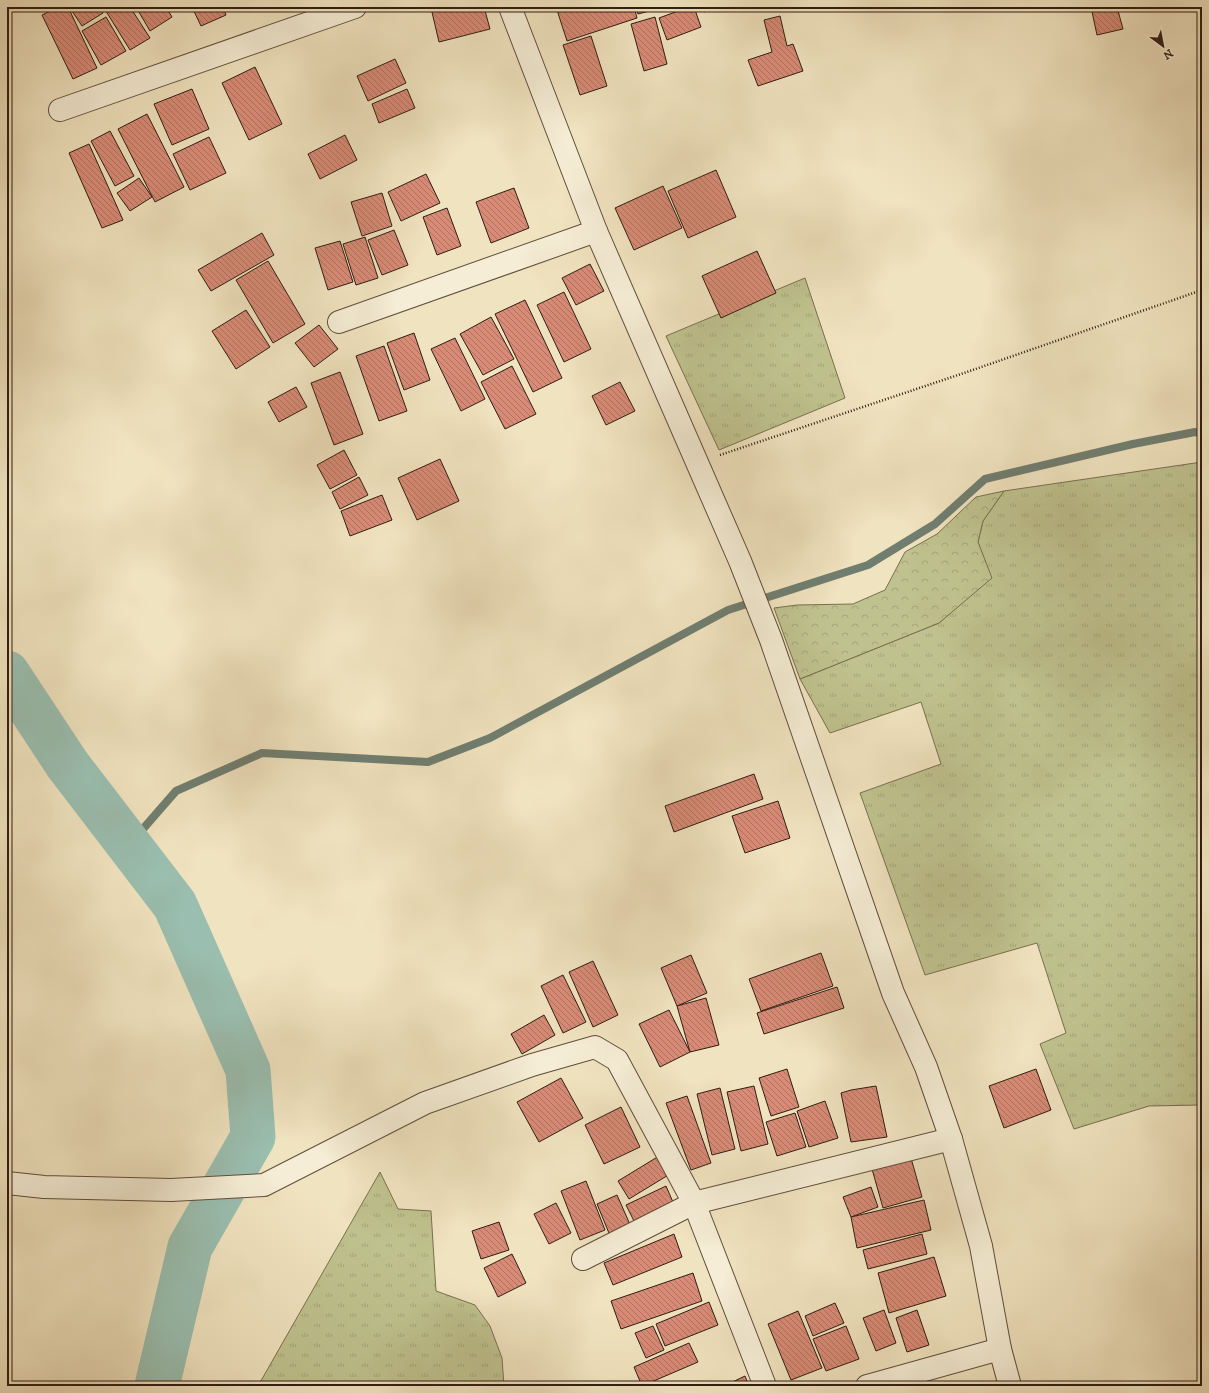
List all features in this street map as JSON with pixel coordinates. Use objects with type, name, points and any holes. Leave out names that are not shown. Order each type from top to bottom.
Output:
[{"type":"street","points":[[60,110],[355,7]]},
{"type":"street","points":[[510,7],[596,231],[740,561],[771,640],[893,993],[926,1067],[951,1139],[981,1246],[1000,1349],[1010,1386]]},
{"type":"street","points":[[339,322],[596,231]]},
{"type":"street","points":[[7,1183],[44,1187],[170,1190],[264,1185],[425,1103],[532,1065],[595,1047],[617,1060],[694,1203],[765,1386]]},
{"type":"street","points":[[583,1259],[694,1203],[951,1139]]},
{"type":"street","points":[[867,1386],[1000,1349]]},
{"type":"path","points":[[697,463],[960,375],[1202,290]]},
{"type":"green space","points":[[805,278],[845,398],[719,450],[666,336]]},
{"type":"green space","points":[[1202,462],[1202,1110],[1200,1105],[1149,1106],[1074,1129],[1040,1044],[1066,1033],[1037,943],[925,975],[860,793],[941,764],[921,702],[830,733],[800,679],[939,623],[991,578],[978,542],[983,521],[1004,491]]},
{"type":"green space","points":[[1004,491],[983,521],[978,542],[992,578],[939,623],[800,679],[774,608],[797,605],[853,604],[885,590],[905,552],[937,534],[976,497]]},
{"type":"green space","points":[[380,1172],[398,1209],[431,1211],[436,1291],[475,1305],[490,1326],[502,1358],[504,1386],[258,1386]]},
{"type":"building","points":[[59,7],[68,7],[97,68],[73,79],[42,15]]},
{"type":"building","points":[[99,7],[103,13],[82,26],[70,8]]},
{"type":"building","points":[[130,7],[150,38],[130,50],[104,8]]},
{"type":"building","points":[[136,7],[166,7],[172,17],[150,31]]},
{"type":"building","points":[[192,7],[223,7],[226,15],[201,26]]},
{"type":"building","points":[[236,7],[249,7],[238,11]]},
{"type":"building","points":[[484,7],[490,29],[439,42],[431,8]]},
{"type":"building","points":[[556,7],[634,7],[637,18],[567,41]]},
{"type":"building","points":[[636,7],[661,7],[661,8],[638,14]]},
{"type":"building","points":[[664,7],[681,7],[665,11]]},
{"type":"building","points":[[689,7],[694,7],[701,27],[667,40],[659,18]]},
{"type":"building","points":[[702,7],[716,7],[704,12]]},
{"type":"building","points":[[1091,7],[1117,7],[1123,29],[1097,35]]},
{"type":"building","points":[[780,16],[787,46],[793,44],[803,71],[758,86],[748,60],[772,52],[764,20]]},
{"type":"building","points":[[106,17],[126,51],[101,65],[82,31]]},
{"type":"building","points":[[655,17],[667,64],[644,71],[631,24]]},
{"type":"building","points":[[591,36],[607,86],[580,95],[563,45]]},
{"type":"building","points":[[395,59],[406,83],[368,101],[357,76]]},
{"type":"building","points":[[255,67],[282,124],[249,140],[222,83]]},
{"type":"building","points":[[192,89],[209,129],[172,145],[154,104]]},
{"type":"building","points":[[407,89],[415,108],[379,123],[372,104]]},
{"type":"building","points":[[147,114],[184,187],[155,202],[118,129]]},
{"type":"building","points":[[110,131],[134,176],[115,186],[91,141]]},
{"type":"building","points":[[345,135],[357,160],[320,179],[308,154]]},
{"type":"building","points":[[209,137],[226,173],[190,190],[173,154]]},
{"type":"building","points":[[89,144],[123,220],[102,228],[69,153]]},
{"type":"building","points":[[716,170],[736,217],[688,238],[668,191]]},
{"type":"building","points":[[426,174],[440,203],[401,221],[388,192]]},
{"type":"building","points":[[139,178],[152,197],[130,211],[117,193]]},
{"type":"building","points":[[663,186],[682,228],[634,250],[615,208]]},
{"type":"building","points":[[514,188],[529,228],[491,243],[476,202]]},
{"type":"building","points":[[382,193],[392,226],[362,236],[351,202]]},
{"type":"building","points":[[447,208],[461,246],[437,255],[423,217]]},
{"type":"building","points":[[394,230],[408,265],[382,275],[368,240]]},
{"type":"building","points":[[262,233],[274,255],[211,291],[198,270]]},
{"type":"building","points":[[365,237],[378,278],[356,285],[343,244]]},
{"type":"building","points":[[340,241],[353,282],[328,290],[315,248]]},
{"type":"building","points":[[757,251],[776,293],[721,318],[702,276]]},
{"type":"building","points":[[268,261],[305,324],[273,343],[236,280]]},
{"type":"building","points":[[590,264],[604,291],[576,305],[562,278]]},
{"type":"building","points":[[564,292],[591,349],[564,362],[537,305]]},
{"type":"building","points":[[525,300],[562,378],[533,392],[495,314]]},
{"type":"building","points":[[246,310],[270,347],[236,369],[212,331]]},
{"type":"building","points":[[491,317],[514,359],[483,375],[460,334]]},
{"type":"building","points":[[319,325],[338,349],[314,367],[295,343]]},
{"type":"building","points":[[414,333],[430,380],[404,390],[387,343]]},
{"type":"building","points":[[455,338],[485,399],[461,411],[431,349]]},
{"type":"building","points":[[384,346],[407,411],[379,421],[356,356]]},
{"type":"building","points":[[512,366],[536,414],[505,429],[481,382]]},
{"type":"building","points":[[340,372],[363,434],[334,445],[311,383]]},
{"type":"building","points":[[620,382],[635,411],[606,425],[592,396]]},
{"type":"building","points":[[296,387],[307,407],[279,422],[268,402]]},
{"type":"building","points":[[344,450],[357,475],[330,489],[317,465]]},
{"type":"building","points":[[440,459],[459,501],[417,520],[398,478]]},
{"type":"building","points":[[359,477],[368,495],[340,509],[332,492]]},
{"type":"building","points":[[382,495],[392,520],[350,536],[341,511]]},
{"type":"building","points":[[754,774],[763,799],[674,832],[665,806]]},
{"type":"building","points":[[778,801],[790,838],[745,853],[732,816]]},
{"type":"building","points":[[821,953],[833,986],[761,1011],[749,979]]},
{"type":"building","points":[[691,955],[707,993],[677,1006],[661,968]]},
{"type":"building","points":[[593,961],[618,1015],[593,1027],[569,972]]},
{"type":"building","points":[[563,975],[586,1022],[563,1033],[541,986]]},
{"type":"building","points":[[837,987],[844,1008],[764,1034],[757,1013]]},
{"type":"building","points":[[706,998],[719,1045],[690,1052],[677,1006]]},
{"type":"building","points":[[669,1010],[690,1052],[660,1067],[639,1024]]},
{"type":"building","points":[[544,1015],[555,1035],[522,1054],[511,1034]]},
{"type":"building","points":[[787,1069],[799,1107],[771,1116],[759,1078]]},
{"type":"building","points":[[1036,1069],[1051,1110],[1004,1128],[989,1086]]},
{"type":"building","points":[[561,1078],[583,1118],[539,1142],[517,1102]]},
{"type":"building","points":[[754,1086],[768,1144],[741,1151],[727,1092]]},
{"type":"building","points":[[876,1086],[887,1137],[851,1142],[841,1093]]},
{"type":"building","points":[[720,1088],[735,1149],[712,1155],[697,1094]]},
{"type":"building","points":[[687,1096],[711,1163],[691,1170],[666,1103]]},
{"type":"building","points":[[825,1101],[838,1138],[809,1147],[797,1111]]},
{"type":"building","points":[[621,1107],[640,1147],[604,1164],[585,1125]]},
{"type":"building","points":[[795,1113],[806,1147],[777,1156],[766,1122]]},
{"type":"building","points":[[659,1156],[670,1174],[629,1199],[618,1181]]},
{"type":"building","points":[[911,1158],[922,1197],[883,1208],[872,1169]]},
{"type":"building","points":[[586,1181],[605,1230],[580,1240],[561,1191]]},
{"type":"building","points":[[666,1186],[676,1209],[637,1227],[626,1205]]},
{"type":"building","points":[[871,1187],[878,1207],[851,1217],[843,1197]]},
{"type":"building","points":[[617,1195],[632,1229],[611,1238],[597,1204]]},
{"type":"building","points":[[924,1200],[931,1230],[857,1248],[851,1217]]},
{"type":"building","points":[[556,1203],[571,1233],[549,1244],[534,1214]]},
{"type":"building","points":[[499,1222],[509,1250],[481,1259],[472,1231]]},
{"type":"building","points":[[674,1234],[682,1257],[613,1285],[604,1263]]},
{"type":"building","points":[[922,1234],[927,1254],[868,1269],[863,1250]]},
{"type":"building","points":[[512,1254],[526,1283],[498,1297],[484,1268]]},
{"type":"building","points":[[934,1257],[946,1296],[889,1313],[878,1273]]},
{"type":"building","points":[[693,1273],[702,1301],[621,1329],[611,1301]]},
{"type":"building","points":[[709,1302],[718,1325],[665,1346],[656,1324]]},
{"type":"building","points":[[835,1303],[844,1323],[813,1336],[805,1316]]},
{"type":"building","points":[[884,1310],[896,1343],[876,1351],[863,1318]]},
{"type":"building","points":[[917,1310],[929,1345],[907,1352],[896,1318]]},
{"type":"building","points":[[798,1311],[822,1368],[791,1380],[768,1324]]},
{"type":"building","points":[[653,1326],[664,1350],[646,1358],[635,1333]]},
{"type":"building","points":[[846,1326],[859,1359],[826,1371],[813,1339]]},
{"type":"building","points":[[689,1343],[698,1362],[642,1386],[634,1367]]},
{"type":"building","points":[[745,1376],[749,1386],[724,1386]]},
{"type":"waterway","points":[[129,845],[176,791],[262,753],[428,762],[490,738],[728,610],[868,565],[935,524],[985,479],[1133,444],[1195,432],[1202,434]]},
{"type":"waterway","points":[[7,673],[67,764],[175,905],[248,1070],[253,1137],[190,1247],[157,1386]]}]
